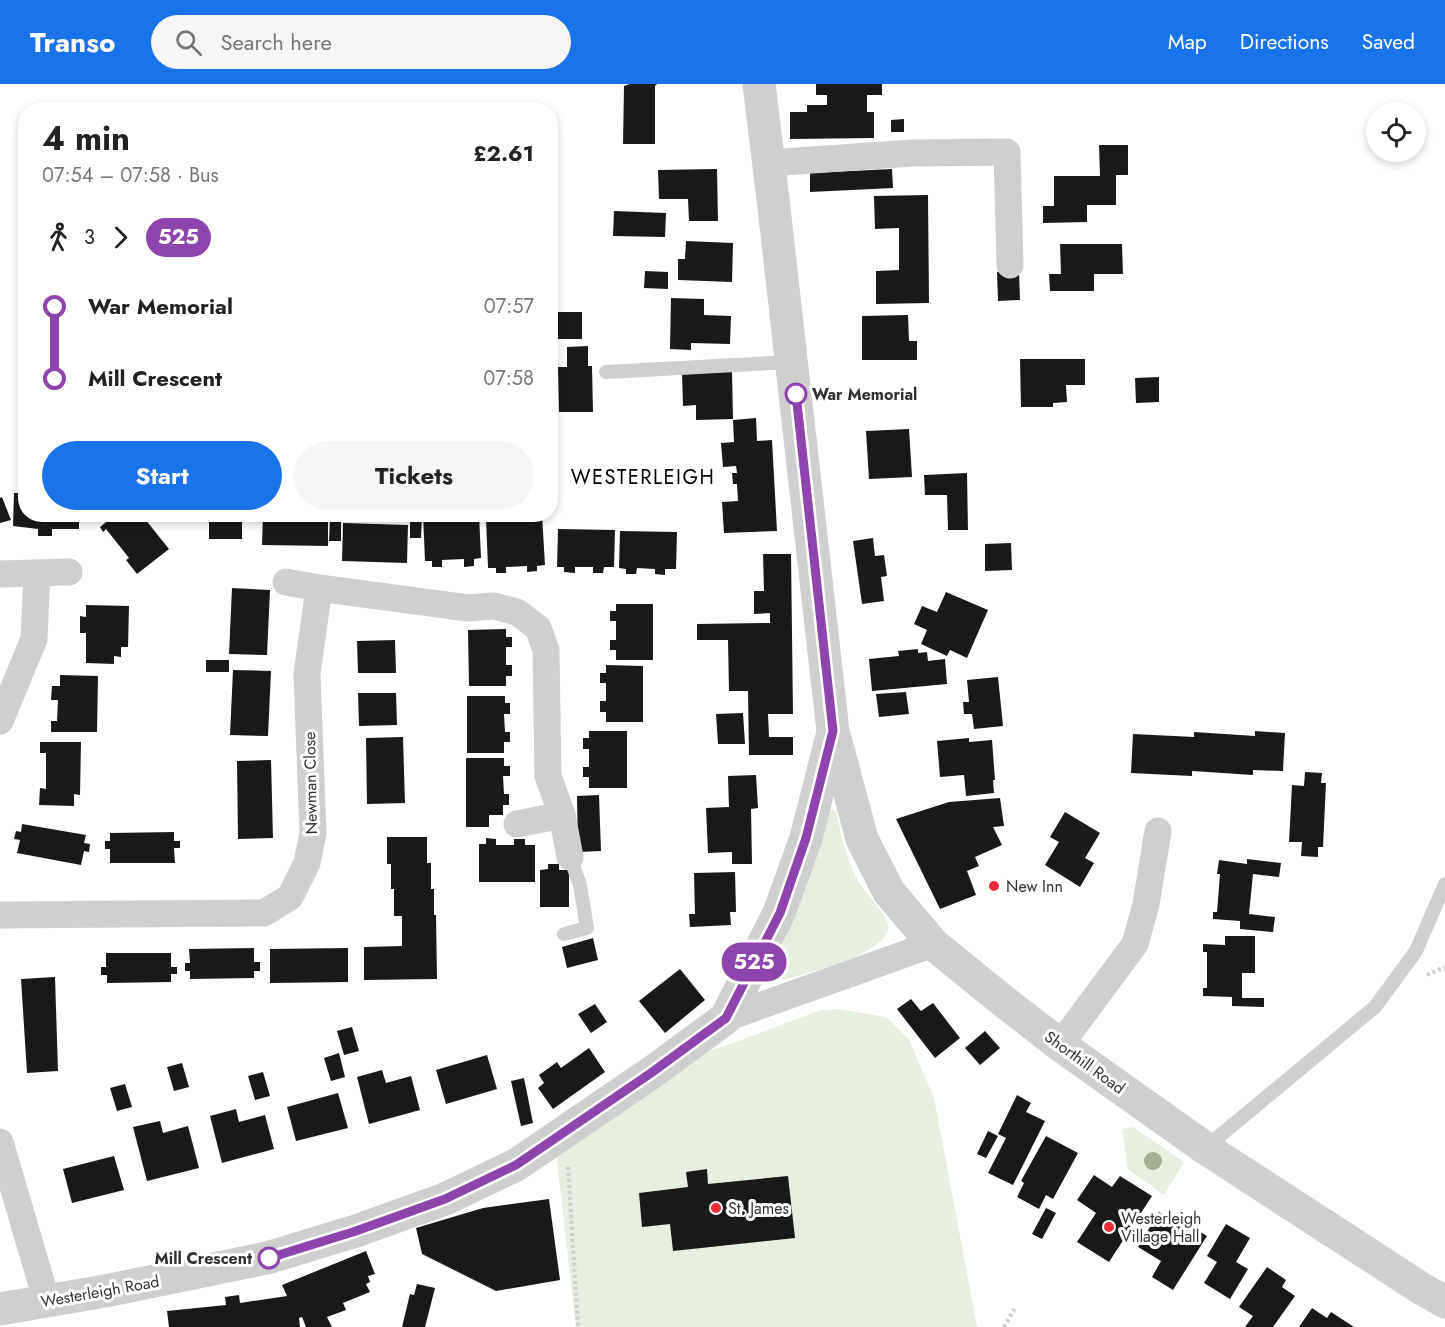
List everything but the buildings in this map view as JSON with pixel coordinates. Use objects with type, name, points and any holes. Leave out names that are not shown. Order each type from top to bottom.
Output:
[{"type":"street","points":[[759,84],[833,731]]},
{"type":"street","points":[[769,163],[913,153],[1007,152],[1010,265]]},
{"type":"street","points":[[0,574],[69,572]]},
{"type":"street","points":[[0,721],[34,639],[37,573]]},
{"type":"street","points":[[286,582],[468,608],[494,606],[517,612],[538,628],[546,650],[548,776],[562,815],[570,857]]},
{"type":"street","name":"Newman Close","points":[[0,915],[264,913],[290,897],[307,863],[313,833],[307,674],[319,588]]},
{"type":"street","name":"Shorthill Road","points":[[833,731],[862,839],[889,892],[933,944],[1060,1045],[1205,1148],[1445,1302]]},
{"type":"street","name":"Westerleigh Road","points":[[0,1308],[47,1302],[229,1268],[356,1231],[445,1199],[466,1189],[516,1165],[566,1131],[726,1018],[780,913],[806,838],[833,731]]},
{"type":"street","points":[[517,824],[562,815]]},
{"type":"street","points":[[1060,1045],[1135,944],[1146,904],[1158,831]]},
{"type":"street","points":[[726,1018],[933,944]]},
{"type":"street","points":[[0,1142],[47,1302]]},
{"type":"lane","points":[[606,372],[792,362]]},
{"type":"lane","points":[[564,934],[587,928],[580,885],[570,857]]},
{"type":"lane","points":[[1205,1148],[1375,1007],[1416,951],[1445,884]]},
{"type":"path","points":[[566,1131],[578,1327]]},
{"type":"path","points":[[1004,1327],[1015,1308]]},
{"type":"green space","points":[[830,809],[836,811],[846,851],[857,879],[887,920],[888,930],[872,948],[859,955],[813,972],[778,980],[773,974],[772,963],[791,923]]},
{"type":"green space","points":[[837,1009],[886,1017],[909,1040],[934,1098],[977,1327],[576,1327],[555,1143],[679,1060],[725,1046],[821,1010]]},
{"type":"green space","points":[[1133,1127],[1184,1162],[1164,1195],[1128,1169],[1122,1129]]},
{"type":"bus line","name":"525","points":[[269,1258],[356,1231],[445,1199],[516,1165],[651,1073],[726,1018],[780,913],[806,838],[833,731],[796,394]]},
{"type":"place","name":"War Memorial","points":[[796,394]]},
{"type":"place","name":"New Inn","points":[[994,886]]},
{"type":"place","name":"St. James","points":[[716,1208]]},
{"type":"place","name":"Westerleigh Village Hall","points":[[1109,1227]]},
{"type":"place","name":"Mill Crescent","points":[[269,1258]]},
{"type":"district","name":"WESTERLEIGH","points":[[643,477]]}]
